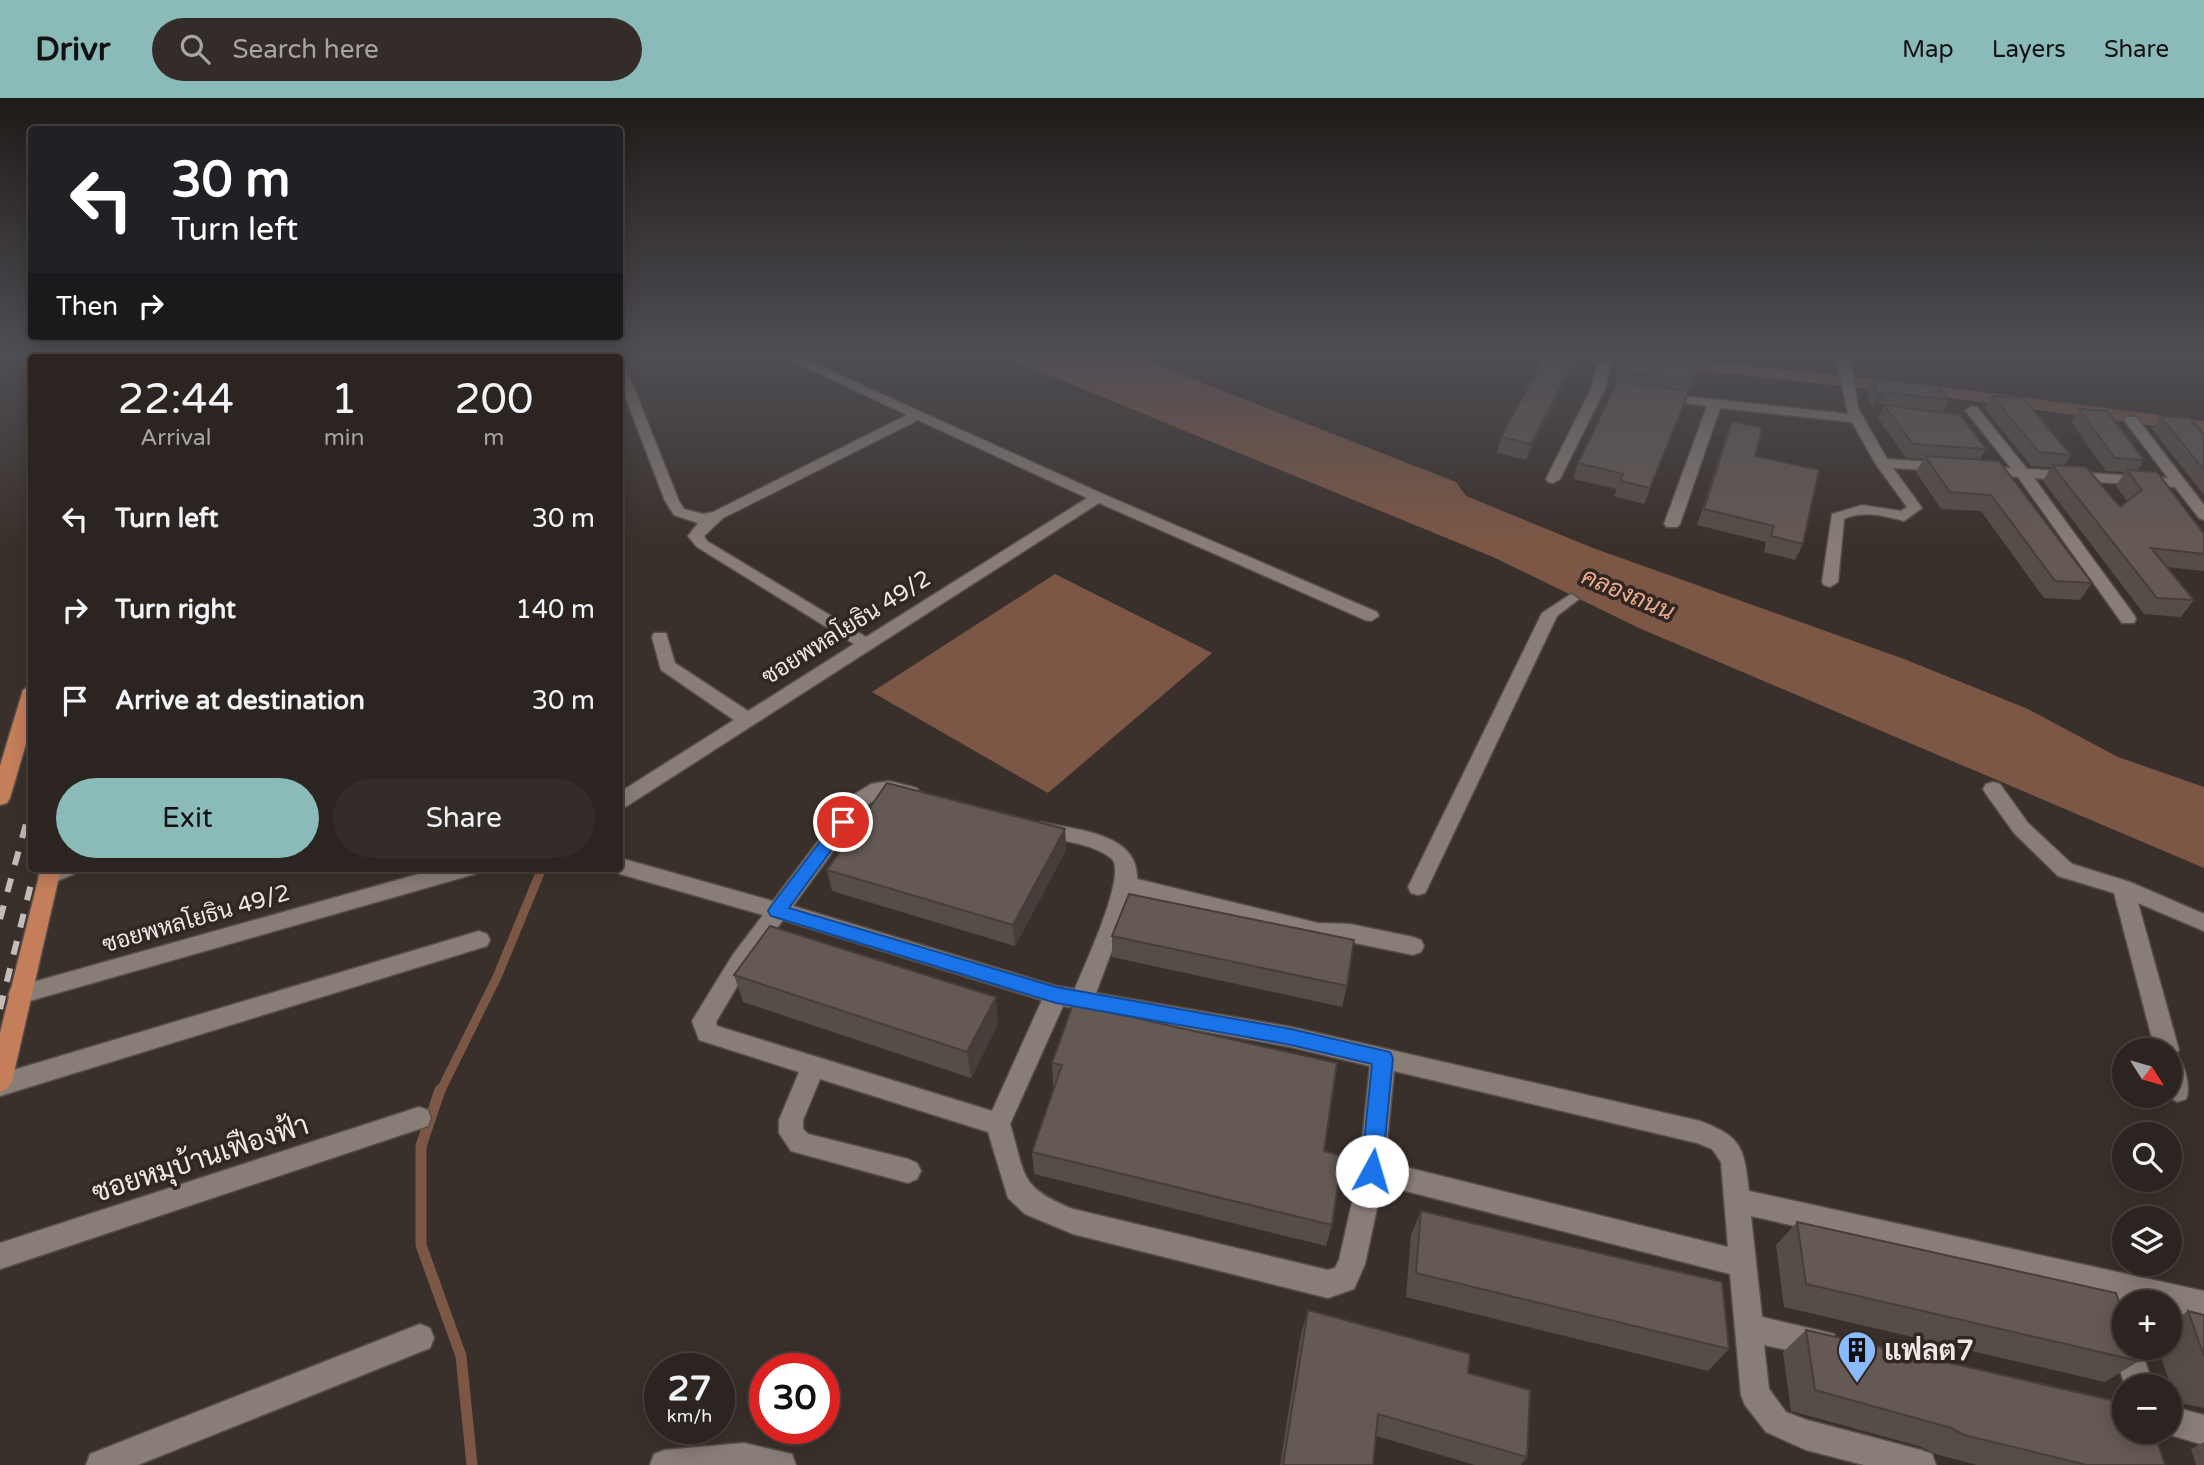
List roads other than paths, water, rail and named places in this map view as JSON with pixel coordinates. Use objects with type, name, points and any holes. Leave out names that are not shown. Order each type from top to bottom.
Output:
[{"type":"main road","points":[[0,798],[28,704]]},
{"type":"main road","points":[[0,1083],[19,995],[55,872]]},
{"type":"street","points":[[640,418],[679,512],[702,519],[718,515]]},
{"type":"street","points":[[868,645],[702,544],[696,536],[703,526],[718,515],[912,418]]},
{"type":"street","points":[[924,418],[1371,616]]},
{"type":"street","points":[[1553,479],[1588,418]]},
{"type":"street","points":[[1672,524],[1710,418]]},
{"type":"street","points":[[1830,582],[1837,517],[1850,509],[1872,509],[1904,516],[1915,508],[1882,463],[1858,419],[1847,418]]},
{"type":"street","points":[[1978,418],[2022,472],[2128,619]]},
{"type":"street","points":[[2131,420],[2204,515]]},
{"type":"street","points":[[1958,422],[1985,426]]},
{"type":"street","points":[[1882,463],[2179,483]]},
{"type":"street","name":"ซอยพหลโยธิน 49/2","points":[[623,798],[1098,497]]},
{"type":"street","points":[[1418,887],[1550,613],[1571,600]]},
{"type":"street","points":[[660,638],[667,666],[748,720]]},
{"type":"street","points":[[931,799],[890,788],[875,788],[860,800],[777,911],[704,1021],[707,1033],[998,1124]]},
{"type":"street","points":[[1993,789],[2021,828],[2065,870],[2123,888],[2204,923]]},
{"type":"street","points":[[1025,825],[1120,853],[1127,866],[1126,884],[1082,1000]]},
{"type":"street","points":[[623,867],[1056,995],[1291,1037],[1700,1132],[1721,1141],[1733,1159],[1739,1201],[1755,1395],[1776,1422],[1806,1434],[1921,1465]]},
{"type":"street","name":"ซอยพหลโยธิน 49/2","points":[[19,995],[454,872]]},
{"type":"street","points":[[1126,884],[1318,932],[1350,933],[1413,946]]},
{"type":"street","points":[[2123,888],[2164,1038]]},
{"type":"street","points":[[0,1083],[479,940]]},
{"type":"street","points":[[1056,995],[998,1124],[1017,1189],[1034,1205],[1073,1221],[1328,1284],[1344,1279],[1352,1264],[1372,1171],[1383,1058]]},
{"type":"street","points":[[814,1066],[791,1120],[791,1133],[800,1143],[908,1171]]},
{"type":"street","name":"ซอยหมุบ้านเฟืองฟ้า","points":[[0,1256],[419,1118]]},
{"type":"street","points":[[1372,1171],[1744,1264]]},
{"type":"street","points":[[1739,1201],[2204,1305]]},
{"type":"street","points":[[2107,1283],[2112,1299]]},
{"type":"street","points":[[1749,1328],[1843,1349]]},
{"type":"street","points":[[101,1465],[421,1338]]},
{"type":"street","points":[[2182,1431],[2204,1430]]},
{"type":"street","points":[[665,1465],[744,1458],[781,1465]]},
{"type":"water","name":"คลองถนน","points":[[1153,418],[1292,418],[1456,482],[1466,496],[1593,548],[1904,659],[2028,709],[2118,757],[2204,787],[2204,868],[1639,628],[1493,557]]},
{"type":"water","points":[[1055,574],[1212,653],[1048,793],[872,692]]},
{"type":"waterway","points":[[2135,418],[2204,427]]},
{"type":"waterway","points":[[440,1092],[497,977],[540,873]]},
{"type":"waterway","points":[[440,1090],[421,1146],[421,1245],[461,1356],[472,1465]]},
{"type":"railway","points":[[0,919],[28,817]]},
{"type":"railway","points":[[0,1009],[34,872]]},
{"type":"place","name":"แฟลต7","points":[[1857,1384]]}]
